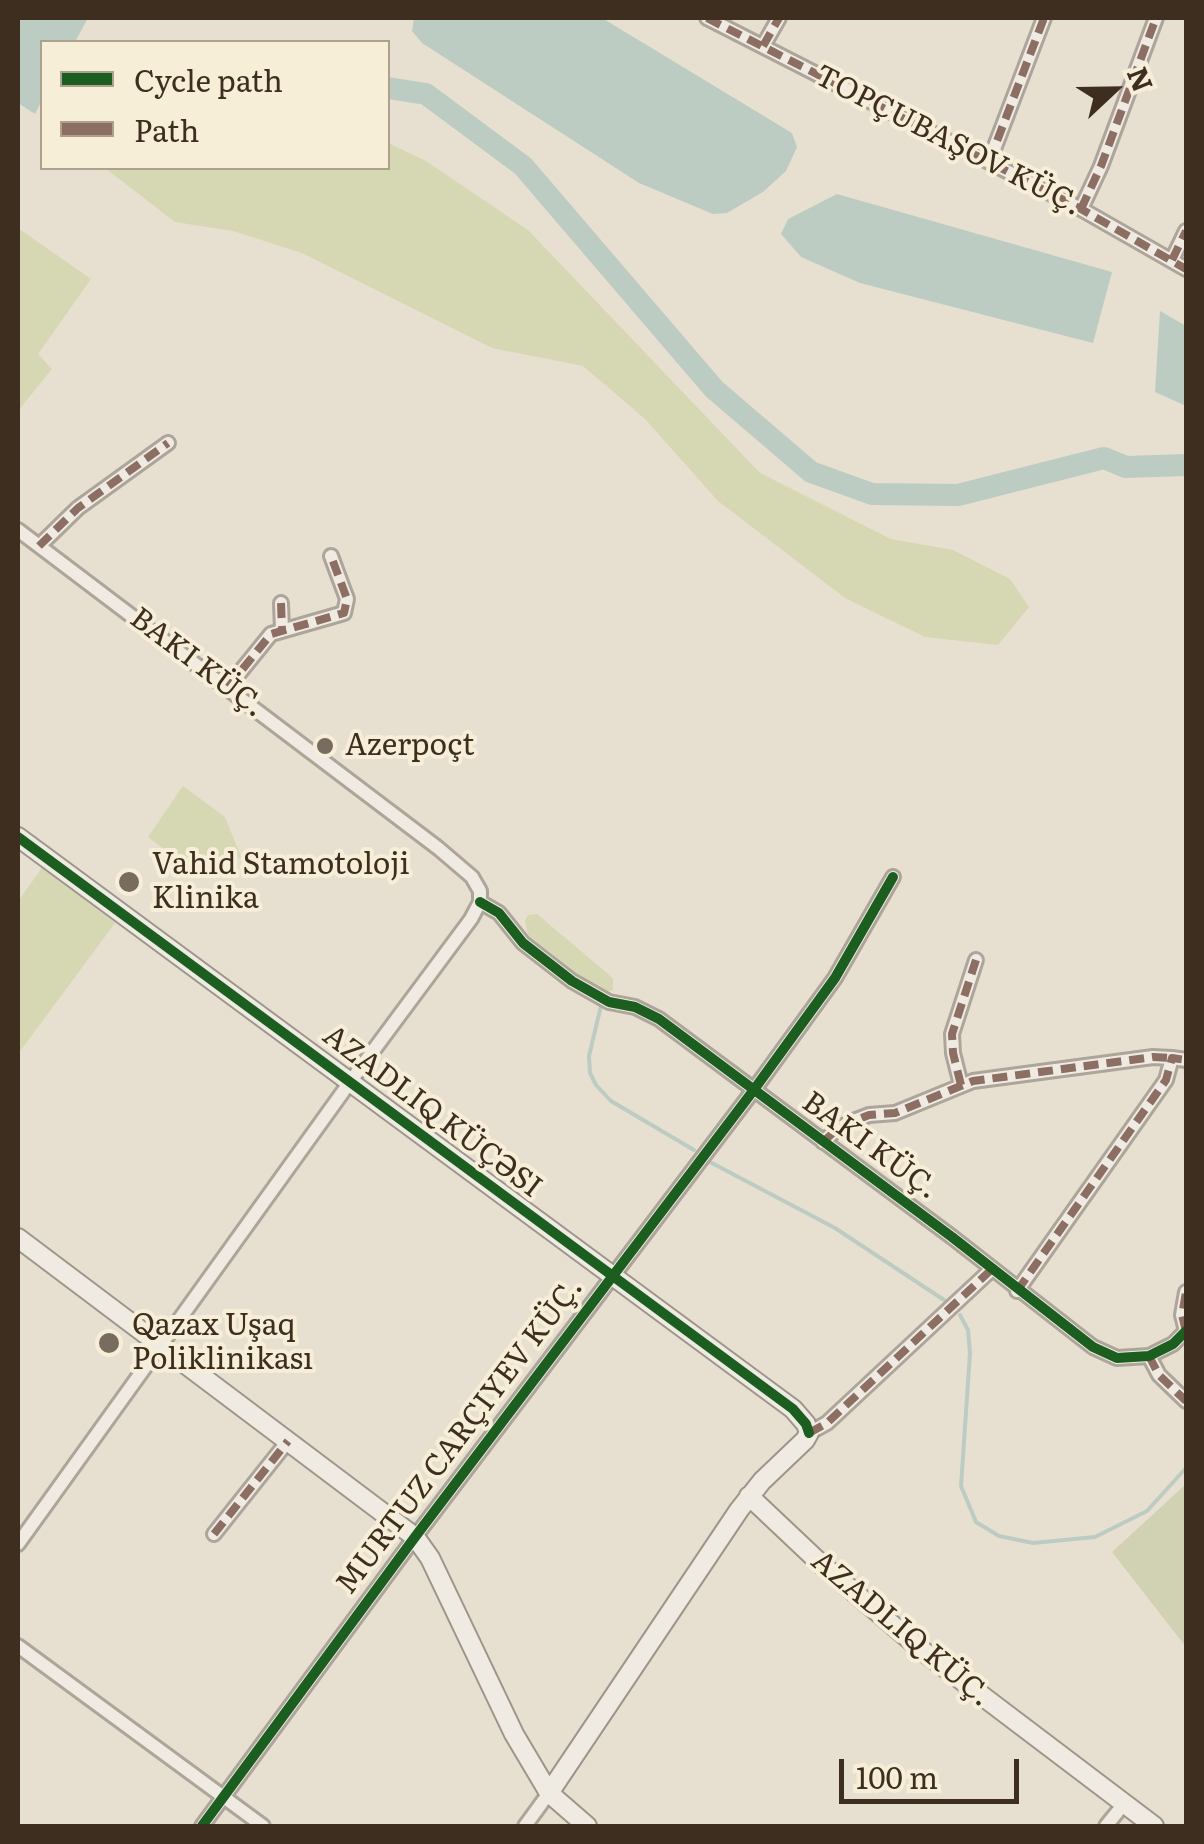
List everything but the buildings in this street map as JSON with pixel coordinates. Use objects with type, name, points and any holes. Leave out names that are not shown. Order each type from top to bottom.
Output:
[{"type":"street","name":"TOPÇUBAŞOV KÜÇ.","points":[[707,18],[1082,209],[1186,268]]},
{"type":"street","points":[[763,46],[779,18]]},
{"type":"street","points":[[990,162],[1044,18]]},
{"type":"street","points":[[1082,209],[1156,18]]},
{"type":"street","points":[[1172,260],[1186,231]]},
{"type":"street","points":[[39,546],[78,508],[168,443]]},
{"type":"street","points":[[18,530],[461,866],[476,884],[480,902],[18,1544]]},
{"type":"street","points":[[228,687],[264,641],[282,630],[339,616],[347,608],[331,556]]},
{"type":"street","points":[[281,603],[282,630]]},
{"type":"street","points":[[18,837],[794,1409],[808,1433]]},
{"type":"street","points":[[202,1826],[414,1537],[753,1091],[835,978],[892,877]]},
{"type":"street","points":[[480,902],[500,914],[524,943],[572,981],[609,1002],[635,1007],[659,1019],[1093,1347],[1117,1358],[1149,1356],[1173,1344],[1186,1331],[1182,1314],[1186,1292]]},
{"type":"street","points":[[960,1085],[952,1034],[976,960]]},
{"type":"street","points":[[823,1142],[836,1130],[869,1115],[895,1113],[960,1085],[996,1076],[1153,1057],[1179,1059],[1017,1290]]},
{"type":"street","points":[[18,1238],[414,1537],[430,1558],[514,1734],[550,1793],[586,1826]]},
{"type":"street","points":[[526,1826],[749,1496],[801,1445],[808,1433],[828,1423],[992,1269]]},
{"type":"street","points":[[1149,1356],[1159,1375],[1186,1402]]},
{"type":"street","points":[[214,1534],[288,1442]]},
{"type":"street","points":[[749,1496],[923,1651],[1154,1826]]},
{"type":"street","points":[[18,1646],[263,1826]]},
{"type":"street","points":[[1106,1826],[1123,1805]]},
{"type":"green space","points":[[390,144],[426,161],[528,230],[760,473],[891,539],[953,550],[1010,579],[1029,607],[998,645],[925,637],[845,598],[718,501],[645,419],[583,366],[492,348],[302,253],[233,231],[175,222],[108,170],[390,170]]},
{"type":"green space","points":[[18,228],[91,279],[38,354],[52,369],[18,411]]},
{"type":"green space","points":[[183,786],[225,817],[241,857],[199,876],[148,837]]},
{"type":"green space","points":[[42,868],[115,923],[18,1054],[18,901]]},
{"type":"green space","points":[[537,914],[613,979],[613,990],[602,993],[528,935],[525,921],[528,915]]},
{"type":"green space","points":[[1186,1484],[1186,1647],[1112,1552]]},
{"type":"shaded area","points":[[18,18],[88,18],[76,40],[40,40],[40,104],[35,114],[18,103]]},
{"type":"shaded area","points":[[414,18],[602,18],[792,133],[797,147],[786,171],[763,192],[727,213],[713,214],[639,183],[422,43],[412,31]]},
{"type":"shaded area","points":[[837,194],[1112,272],[1093,343],[860,283],[801,257],[781,234],[788,219]]},
{"type":"shaded area","points":[[1160,311],[1186,326],[1186,406],[1155,392]]},
{"type":"waterway","points":[[390,88],[426,94],[523,166],[714,389],[811,472],[872,494],[958,495],[1104,458],[1126,467],[1186,465]]},
{"type":"waterway","points":[[601,1006],[589,1056],[590,1073],[596,1085],[611,1101],[694,1150]]},
{"type":"waterway","points":[[710,1162],[835,1228],[944,1300]]},
{"type":"waterway","points":[[960,1315],[968,1330],[970,1353],[961,1486],[976,1522],[999,1536],[1033,1543],[1095,1537],[1147,1511],[1186,1468]]},
{"type":"marked path","points":[[707,18],[1081,209],[1186,269]]},
{"type":"marked path","points":[[763,46],[779,18]]},
{"type":"marked path","points":[[989,162],[1044,18]]},
{"type":"marked path","points":[[1081,209],[1156,18]]},
{"type":"marked path","points":[[1172,260],[1186,231]]},
{"type":"marked path","points":[[39,546],[78,508],[168,443]]},
{"type":"marked path","points":[[228,687],[271,634],[344,613],[347,599],[331,556]]},
{"type":"marked path","points":[[281,603],[282,630]]},
{"type":"marked path","points":[[961,1085],[952,1034],[976,960]]},
{"type":"marked path","points":[[823,1142],[851,1122],[869,1115],[895,1113],[973,1081],[1153,1057],[1172,1058]]},
{"type":"marked path","points":[[1017,1291],[1166,1080],[1172,1058],[1186,1060]]},
{"type":"marked path","points":[[809,1433],[827,1423],[992,1269]]},
{"type":"marked path","points":[[1186,1292],[1182,1315],[1186,1331]]},
{"type":"marked path","points":[[1149,1356],[1159,1375],[1186,1401]]},
{"type":"marked path","points":[[214,1534],[288,1441]]},
{"type":"cycle path","name":"AZADLIQ KÜÇƏSI","points":[[18,837],[793,1409],[809,1433]]},
{"type":"cycle path","name":"MURTUZ CARÇIYEV KÜÇ.","points":[[202,1826],[753,1091],[835,978],[893,877]]},
{"type":"cycle path","name":"BAKI KÜÇ.","points":[[480,902],[499,913],[523,943],[572,981],[609,1002],[635,1007],[659,1019],[1093,1347],[1117,1358],[1149,1356],[1173,1344],[1186,1331]]},
{"type":"place","name":"Azerpoçt","points":[[325,746]]},
{"type":"place","name":"Vahid Stamotoloji Klinika","points":[[129,882]]},
{"type":"place","name":"Qazax Uşaq Poliklinikası","points":[[109,1343]]}]
